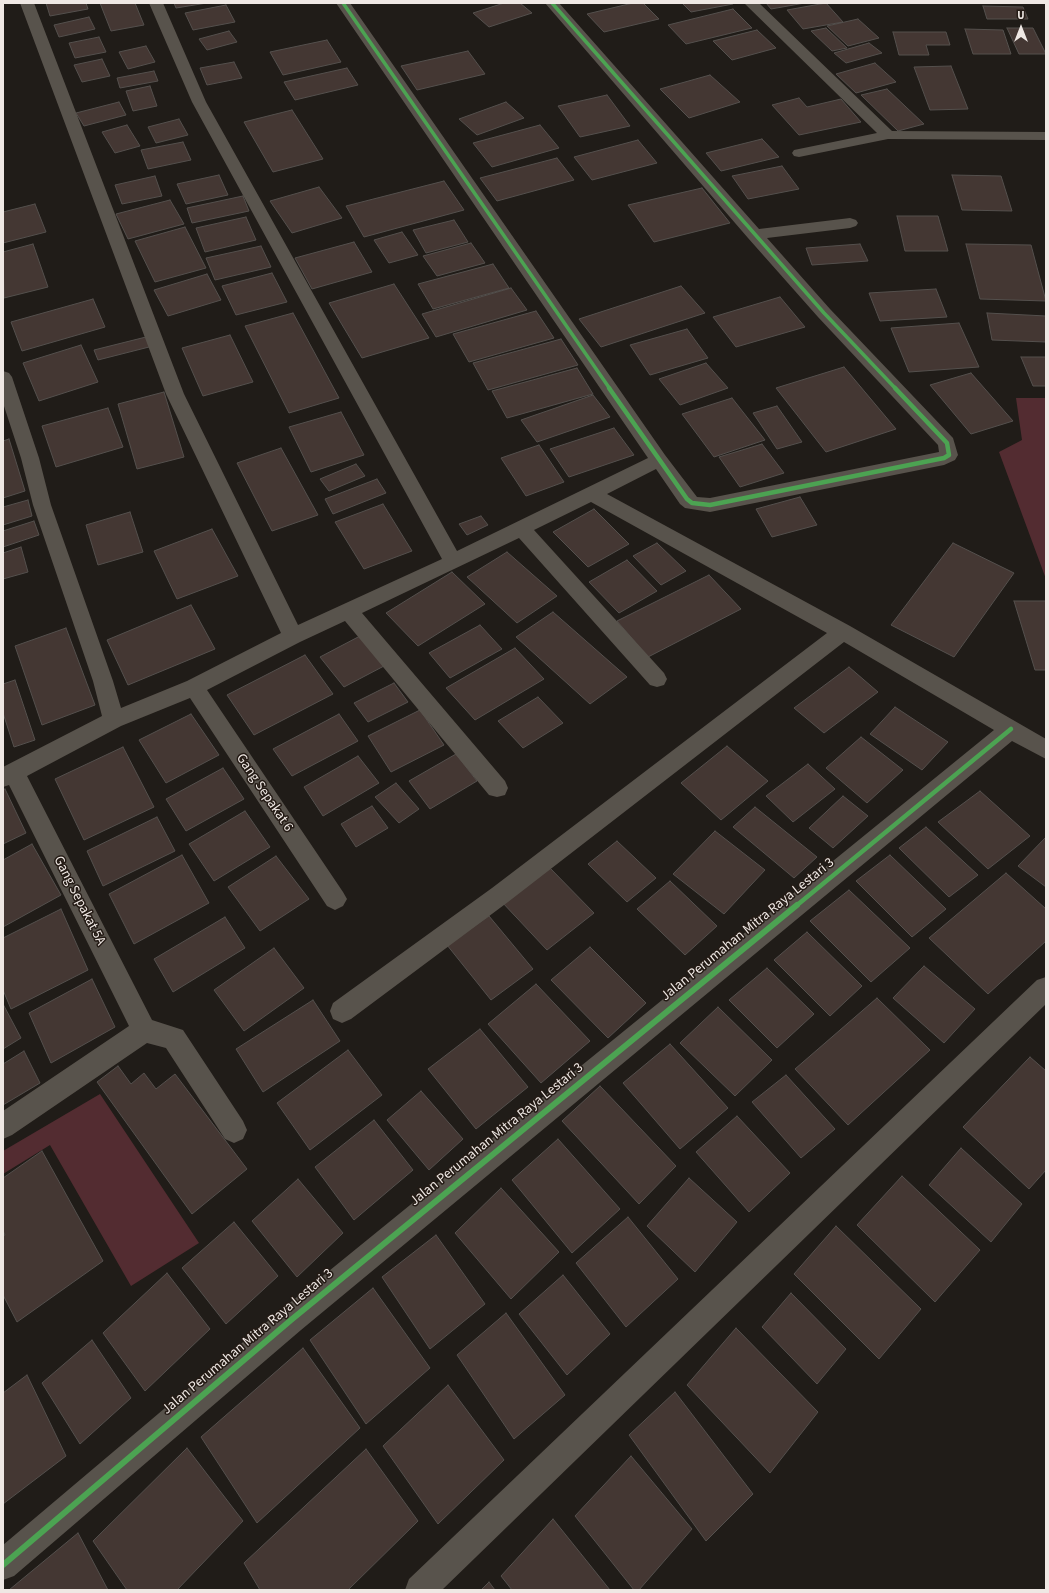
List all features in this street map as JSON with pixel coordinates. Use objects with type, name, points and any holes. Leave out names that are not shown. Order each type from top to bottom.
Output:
[{"type":"street","points":[[27,3],[176,394],[293,636]]},
{"type":"street","points":[[156,3],[199,102],[453,562]]},
{"type":"street","points":[[343,3],[659,460],[687,499],[692,503],[710,505],[944,458],[949,455],[947,443],[824,313],[552,3]]},
{"type":"street","points":[[751,3],[888,135]]},
{"type":"street","points":[[799,153],[888,135],[1046,136]]},
{"type":"street","points":[[754,235],[850,223]]},
{"type":"street","points":[[3,377],[30,458],[42,505],[103,681],[114,720]]},
{"type":"street","points":[[9,775],[114,720],[194,687],[293,636],[348,612],[522,529],[659,460]]},
{"type":"street","points":[[592,493],[843,632],[1046,750]]},
{"type":"street","points":[[522,529],[657,679]]},
{"type":"street","points":[[348,612],[497,788]]},
{"type":"street","points":[[342,1011],[506,890],[843,632]]},
{"type":"street","name":"Gang Sepakat 6","points":[[194,687],[335,899]]},
{"type":"street","name":"Jalan Perumahan Mitra Raya Lestari 3","points":[[3,1565],[297,1315],[1011,729]]},
{"type":"street","name":"Gang Sepakat 5A","points":[[9,775],[144,1030]]},
{"type":"street","points":[[420,1590],[1046,988]]},
{"type":"street","points":[[3,1126],[144,1030],[174,1038],[234,1130]]},
{"type":"shaded area","points":[[1016,398],[1046,398],[1046,579],[999,452],[1022,440]]},
{"type":"shaded area","points":[[100,1094],[199,1243],[131,1286],[50,1145],[3,1174],[3,1151]]},
{"type":"building","points":[[46,3],[86,3],[88,9],[50,16]]},
{"type":"building","points":[[100,3],[135,3],[144,25],[111,31]]},
{"type":"building","points":[[174,3],[207,3],[176,8]]},
{"type":"building","points":[[504,3],[520,3],[532,13],[489,27],[473,13]]},
{"type":"building","points":[[633,3],[643,3],[659,19],[604,32],[587,14]]},
{"type":"building","points":[[682,3],[733,3],[733,4],[691,12]]},
{"type":"building","points":[[766,3],[805,3],[771,9]]},
{"type":"building","points":[[826,3],[843,22],[803,29],[787,10]]},
{"type":"building","points":[[226,5],[235,22],[193,30],[185,13]]},
{"type":"building","points":[[983,6],[1023,7],[1028,19],[987,19]]},
{"type":"building","points":[[733,9],[752,28],[686,44],[668,25]]},
{"type":"building","points":[[89,17],[95,29],[59,37],[54,25]]},
{"type":"building","points":[[858,19],[879,38],[848,46],[827,26]]},
{"type":"building","points":[[826,28],[847,48],[832,51],[811,31]]},
{"type":"building","points":[[1007,28],[1033,28],[1046,54],[1019,54]]},
{"type":"building","points":[[965,29],[1003,30],[1011,54],[973,54]]},
{"type":"building","points":[[757,30],[776,48],[732,60],[713,41]]},
{"type":"building","points":[[229,31],[237,42],[207,50],[199,39]]},
{"type":"building","points":[[893,32],[946,32],[950,45],[926,45],[929,55],[899,55]]},
{"type":"building","points":[[99,37],[106,52],[75,58],[69,43]]},
{"type":"building","points":[[327,40],[341,62],[283,75],[270,52]]},
{"type":"building","points":[[869,43],[882,53],[846,63],[834,53]]},
{"type":"building","points":[[146,46],[155,62],[128,69],[119,52]]},
{"type":"building","points":[[468,51],[485,74],[417,90],[401,66]]},
{"type":"building","points":[[102,59],[110,76],[82,82],[74,65]]},
{"type":"building","points":[[234,62],[242,78],[207,85],[200,68]]},
{"type":"building","points":[[875,63],[896,82],[856,93],[836,74]]},
{"type":"building","points":[[951,66],[968,109],[930,110],[914,67]]},
{"type":"building","points":[[347,68],[358,85],[295,100],[284,82]]},
{"type":"building","points":[[154,71],[158,81],[120,88],[117,78]]},
{"type":"building","points":[[710,75],[740,102],[689,118],[660,89]]},
{"type":"building","points":[[150,86],[157,106],[133,111],[126,91]]},
{"type":"building","points":[[887,89],[924,124],[898,131],[861,95]]},
{"type":"building","points":[[607,95],[630,126],[580,137],[558,106]]},
{"type":"building","points":[[799,98],[807,107],[841,99],[861,122],[799,135],[772,105]]},
{"type":"building","points":[[119,102],[126,115],[84,126],[76,113]]},
{"type":"building","points":[[506,102],[524,118],[477,135],[459,119]]},
{"type":"building","points":[[292,110],[323,159],[273,172],[244,122]]},
{"type":"building","points":[[179,119],[188,135],[156,143],[148,127]]},
{"type":"building","points":[[127,125],[140,146],[115,153],[102,132]]},
{"type":"building","points":[[540,125],[559,148],[492,167],[473,143]]},
{"type":"building","points":[[762,139],[779,157],[721,171],[706,153]]},
{"type":"building","points":[[638,140],[657,163],[592,180],[574,157]]},
{"type":"building","points":[[183,142],[191,160],[148,169],[141,150]]},
{"type":"building","points":[[557,158],[574,180],[497,201],[480,178]]},
{"type":"building","points":[[782,166],[799,189],[748,199],[732,176]]},
{"type":"building","points":[[219,175],[228,195],[186,204],[177,184]]},
{"type":"building","points":[[952,175],[1001,176],[1012,211],[962,210]]},
{"type":"building","points":[[155,176],[162,196],[122,204],[115,185]]},
{"type":"building","points":[[444,181],[464,210],[364,237],[346,206]]},
{"type":"building","points":[[319,187],[342,218],[292,233],[270,201]]},
{"type":"building","points":[[702,188],[730,223],[654,242],[628,205]]},
{"type":"building","points":[[243,196],[249,211],[192,223],[187,208]]},
{"type":"building","points":[[170,200],[184,224],[128,239],[116,214]]},
{"type":"building","points":[[35,204],[46,232],[3,243],[3,212]]},
{"type":"building","points":[[897,216],[938,216],[948,251],[905,251]]},
{"type":"building","points":[[246,217],[256,240],[205,252],[196,228]]},
{"type":"building","points":[[454,220],[468,242],[426,253],[413,230]]},
{"type":"building","points":[[185,227],[206,268],[155,282],[135,241]]},
{"type":"building","points":[[402,232],[418,255],[389,263],[374,240]]},
{"type":"building","points":[[354,242],[372,272],[312,289],[295,258]]},
{"type":"building","points":[[471,243],[485,263],[437,276],[423,256]]},
{"type":"building","points":[[33,244],[48,287],[4,298],[3,252]]},
{"type":"building","points":[[860,244],[868,261],[812,265],[806,248]]},
{"type":"building","points":[[966,244],[1031,245],[1046,301],[980,299]]},
{"type":"building","points":[[261,246],[271,267],[215,280],[206,258]]},
{"type":"building","points":[[493,264],[509,288],[433,309],[418,284]]},
{"type":"building","points":[[272,273],[287,302],[236,315],[222,286]]},
{"type":"building","points":[[207,274],[221,300],[168,316],[154,290]]},
{"type":"building","points":[[394,284],[429,338],[362,358],[329,303]]},
{"type":"building","points":[[681,286],[705,313],[601,347],[579,319]]},
{"type":"building","points":[[511,288],[527,310],[436,337],[422,314]]},
{"type":"building","points":[[936,289],[947,317],[880,321],[869,293]]},
{"type":"building","points":[[780,297],[805,327],[736,347],[713,317]]},
{"type":"building","points":[[93,299],[105,327],[22,351],[11,322]]},
{"type":"building","points":[[536,311],[554,338],[469,362],[453,334]]},
{"type":"building","points":[[293,313],[339,398],[289,413],[245,326]]},
{"type":"building","points":[[987,313],[1046,316],[1046,342],[992,340]]},
{"type":"building","points":[[959,323],[979,367],[909,372],[891,328]]},
{"type":"building","points":[[687,329],[708,358],[650,375],[630,345]]},
{"type":"building","points":[[230,335],[253,382],[203,396],[182,348]]},
{"type":"building","points":[[150,336],[153,346],[98,360],[94,350]]},
{"type":"building","points":[[561,339],[578,365],[488,390],[473,363]]},
{"type":"building","points":[[81,345],[98,382],[39,401],[23,363]]},
{"type":"building","points":[[1021,357],[1046,357],[1046,386],[1033,386]]},
{"type":"building","points":[[706,363],[728,388],[680,405],[659,379]]},
{"type":"building","points":[[844,367],[896,429],[826,452],[776,388]]},
{"type":"building","points":[[577,368],[593,394],[507,418],[492,391]]},
{"type":"building","points":[[971,373],[1013,421],[971,434],[930,385]]},
{"type":"building","points":[[164,392],[184,457],[137,469],[118,404]]},
{"type":"building","points":[[593,395],[610,417],[537,442],[521,420]]},
{"type":"building","points":[[732,398],[765,440],[714,457],[682,414]]},
{"type":"building","points":[[777,406],[802,442],[777,449],[753,413]]},
{"type":"building","points":[[108,408],[123,447],[56,467],[42,426]]},
{"type":"building","points":[[341,412],[364,455],[311,472],[289,427]]},
{"type":"building","points":[[614,428],[634,455],[569,477],[550,449]]},
{"type":"building","points":[[9,439],[25,491],[3,498],[3,441]]},
{"type":"building","points":[[762,444],[784,473],[740,487],[719,457]]},
{"type":"building","points":[[539,445],[564,482],[526,496],[501,458]]},
{"type":"building","points":[[281,448],[318,515],[272,531],[237,463]]},
{"type":"building","points":[[356,464],[365,476],[329,491],[320,479]]},
{"type":"building","points":[[377,479],[386,493],[333,514],[325,499]]},
{"type":"building","points":[[800,497],[817,525],[772,537],[756,509]]},
{"type":"building","points":[[28,500],[32,516],[3,525],[3,507]]},
{"type":"building","points":[[383,504],[412,551],[364,569],[335,522]]},
{"type":"building","points":[[594,509],[629,544],[588,567],[553,532]]},
{"type":"building","points":[[130,512],[143,552],[98,565],[86,525]]},
{"type":"building","points":[[481,516],[488,525],[467,535],[459,524]]},
{"type":"building","points":[[34,521],[39,535],[3,547],[3,531]]},
{"type":"building","points":[[212,529],[238,576],[177,599],[154,551]]},
{"type":"building","points":[[657,543],[686,571],[661,585],[633,556]]},
{"type":"building","points":[[953,543],[1014,573],[954,657],[891,625]]},
{"type":"building","points":[[21,547],[28,572],[3,579],[3,553]]},
{"type":"building","points":[[507,552],[557,596],[517,623],[467,577]]},
{"type":"building","points":[[627,560],[657,591],[619,613],[589,582]]},
{"type":"building","points":[[452,572],[485,604],[418,646],[386,613]]},
{"type":"building","points":[[709,575],[741,609],[648,657],[617,621]]},
{"type":"building","points":[[1014,601],[1046,601],[1046,670],[1035,670]]},
{"type":"building","points":[[191,605],[215,649],[128,685],[107,640]]},
{"type":"building","points":[[553,612],[627,677],[590,704],[516,637]]},
{"type":"building","points":[[480,625],[502,649],[450,678],[429,653]]},
{"type":"building","points":[[66,628],[95,705],[42,725],[15,646]]},
{"type":"building","points":[[360,636],[384,666],[344,687],[320,657]]},
{"type":"building","points":[[515,648],[544,679],[475,720],[446,688]]},
{"type":"building","points":[[305,655],[333,694],[254,735],[227,695]]},
{"type":"building","points":[[849,667],[878,692],[824,733],[794,708]]},
{"type":"building","points":[[15,680],[35,740],[14,747],[3,713],[3,684]]},
{"type":"building","points":[[394,683],[408,702],[368,722],[354,703]]},
{"type":"building","points":[[538,697],[563,723],[523,748],[498,721]]},
{"type":"building","points":[[895,707],[948,742],[922,770],[870,734]]},
{"type":"building","points":[[420,710],[444,745],[391,772],[368,736]]},
{"type":"building","points":[[191,714],[219,755],[166,783],[139,740]]},
{"type":"building","points":[[339,714],[358,741],[292,776],[273,749]]},
{"type":"building","points":[[861,737],[903,770],[867,803],[826,768]]},
{"type":"building","points":[[727,746],[768,781],[721,820],[681,783]]},
{"type":"building","points":[[123,747],[154,807],[84,840],[55,779]]},
{"type":"building","points":[[456,754],[477,781],[430,809],[409,781]]},
{"type":"building","points":[[358,756],[379,783],[323,816],[304,787]]},
{"type":"building","points":[[808,764],[835,789],[793,822],[766,796]]},
{"type":"building","points":[[223,768],[244,799],[186,831],[166,799]]},
{"type":"building","points":[[396,783],[419,809],[399,823],[375,797]]},
{"type":"building","points":[[5,789],[26,833],[3,844],[3,790]]},
{"type":"building","points":[[980,791],[1030,836],[988,869],[938,822]]},
{"type":"building","points":[[843,796],[868,816],[833,848],[809,828]]},
{"type":"building","points":[[372,806],[388,828],[356,847],[341,824]]},
{"type":"building","points":[[755,807],[817,857],[794,878],[733,827]]},
{"type":"building","points":[[245,811],[270,847],[214,881],[189,844]]},
{"type":"building","points":[[157,817],[175,851],[103,886],[87,851]]},
{"type":"building","points":[[926,827],[978,875],[949,897],[899,848]]},
{"type":"building","points":[[715,831],[765,870],[724,914],[673,874]]},
{"type":"building","points":[[1046,837],[1046,887],[1018,866]]},
{"type":"building","points":[[617,841],[656,878],[627,902],[588,864]]},
{"type":"building","points":[[32,844],[61,895],[3,927],[3,860]]},
{"type":"building","points":[[182,855],[209,903],[134,944],[109,894]]},
{"type":"building","points":[[890,855],[946,909],[912,937],[856,881]]},
{"type":"building","points":[[276,856],[309,899],[260,931],[228,887]]},
{"type":"building","points":[[548,866],[594,913],[547,950],[501,901]]},
{"type":"building","points":[[1006,873],[1046,909],[1046,941],[988,994],[929,938]]},
{"type":"building","points":[[670,881],[717,926],[685,955],[637,909]]},
{"type":"building","points":[[849,890],[910,948],[871,982],[810,921]]},
{"type":"building","points":[[61,909],[88,970],[11,1009],[3,990],[3,938]]},
{"type":"building","points":[[489,916],[533,969],[491,1000],[447,945]]},
{"type":"building","points":[[225,917],[245,948],[173,992],[154,959]]},
{"type":"building","points":[[807,932],[862,986],[830,1016],[774,960]]},
{"type":"building","points":[[590,947],[646,1003],[608,1038],[551,980]]},
{"type":"building","points":[[274,948],[304,988],[244,1031],[214,990]]},
{"type":"building","points":[[924,966],[975,1009],[944,1043],[893,998]]},
{"type":"building","points":[[767,968],[814,1014],[777,1048],[729,1000]]},
{"type":"building","points":[[92,979],[115,1027],[51,1063],[29,1013]]},
{"type":"building","points":[[536,984],[590,1041],[541,1083],[488,1024]]},
{"type":"building","points":[[877,998],[930,1050],[848,1125],[795,1069]]},
{"type":"building","points":[[313,1000],[340,1041],[263,1092],[236,1049]]},
{"type":"building","points":[[3,1004],[21,1038],[3,1049]]},
{"type":"building","points":[[718,1007],[772,1060],[735,1096],[680,1043]]},
{"type":"building","points":[[480,1029],[528,1087],[476,1129],[428,1069]]},
{"type":"building","points":[[670,1044],[728,1108],[680,1149],[623,1083]]},
{"type":"building","points":[[348,1050],[382,1095],[310,1150],[277,1103]]},
{"type":"building","points":[[24,1051],[40,1083],[3,1105],[3,1064]]},
{"type":"building","points":[[1030,1057],[1046,1071],[1046,1170],[1029,1189],[963,1127]]},
{"type":"building","points":[[118,1066],[131,1084],[144,1073],[156,1089],[175,1074],[247,1169],[192,1214],[97,1082]]},
{"type":"building","points":[[786,1075],[835,1129],[801,1158],[752,1102]]},
{"type":"building","points":[[600,1086],[676,1166],[639,1204],[562,1121]]},
{"type":"building","points":[[421,1091],[463,1139],[429,1170],[387,1120]]},
{"type":"building","points":[[737,1116],[790,1173],[749,1212],[696,1152]]},
{"type":"building","points":[[374,1120],[413,1170],[354,1220],[315,1167]]},
{"type":"building","points":[[558,1139],[620,1209],[572,1253],[512,1180]]},
{"type":"building","points":[[961,1148],[1022,1204],[991,1242],[929,1185]]},
{"type":"building","points":[[42,1151],[103,1261],[17,1322],[3,1295],[3,1236],[5,1235],[3,1231],[3,1178]]},
{"type":"building","points":[[902,1176],[980,1250],[935,1302],[857,1225]]},
{"type":"building","points":[[689,1178],[737,1222],[695,1272],[647,1226]]},
{"type":"building","points":[[298,1179],[343,1233],[297,1277],[252,1221]]},
{"type":"building","points":[[501,1188],[559,1252],[511,1299],[455,1233]]},
{"type":"building","points":[[628,1217],[678,1279],[626,1327],[576,1263]]},
{"type":"building","points":[[234,1222],[278,1276],[226,1324],[182,1268]]},
{"type":"building","points":[[836,1226],[921,1309],[879,1359],[794,1274]]},
{"type":"building","points":[[436,1235],[485,1304],[430,1349],[382,1277]]},
{"type":"building","points":[[167,1273],[210,1329],[145,1391],[103,1333]]},
{"type":"building","points":[[563,1275],[610,1334],[567,1375],[519,1314]]},
{"type":"building","points":[[373,1288],[430,1368],[366,1424],[310,1340]]},
{"type":"building","points":[[791,1293],[846,1349],[817,1384],[762,1327]]},
{"type":"building","points":[[506,1313],[565,1395],[514,1439],[457,1355]]},
{"type":"building","points":[[736,1328],[818,1412],[770,1473],[687,1385]]},
{"type":"building","points":[[92,1340],[131,1398],[80,1444],[42,1383]]},
{"type":"building","points":[[303,1348],[360,1428],[257,1523],[201,1437]]},
{"type":"building","points":[[27,1375],[66,1456],[3,1504],[3,1393]]},
{"type":"building","points":[[448,1385],[504,1460],[438,1524],[383,1446]]},
{"type":"building","points":[[675,1392],[753,1494],[706,1541],[629,1435]]},
{"type":"building","points":[[187,1448],[243,1521],[177,1590],[127,1590],[93,1541]]},
{"type":"building","points":[[366,1449],[418,1521],[348,1590],[260,1590],[244,1563]]},
{"type":"building","points":[[631,1456],[692,1529],[639,1590],[634,1590],[575,1516]]},
{"type":"building","points":[[553,1519],[610,1590],[512,1590],[501,1576]]},
{"type":"building","points":[[78,1533],[108,1590],[9,1590]]},
{"type":"building","points":[[489,1582],[495,1590],[481,1590]]},
{"type":"cycle path","points":[[343,3],[659,460],[687,499],[692,503],[710,505],[944,458],[949,455],[947,443],[824,313],[552,3]]},
{"type":"cycle path","points":[[3,1565],[291,1320],[1011,729]]}]
